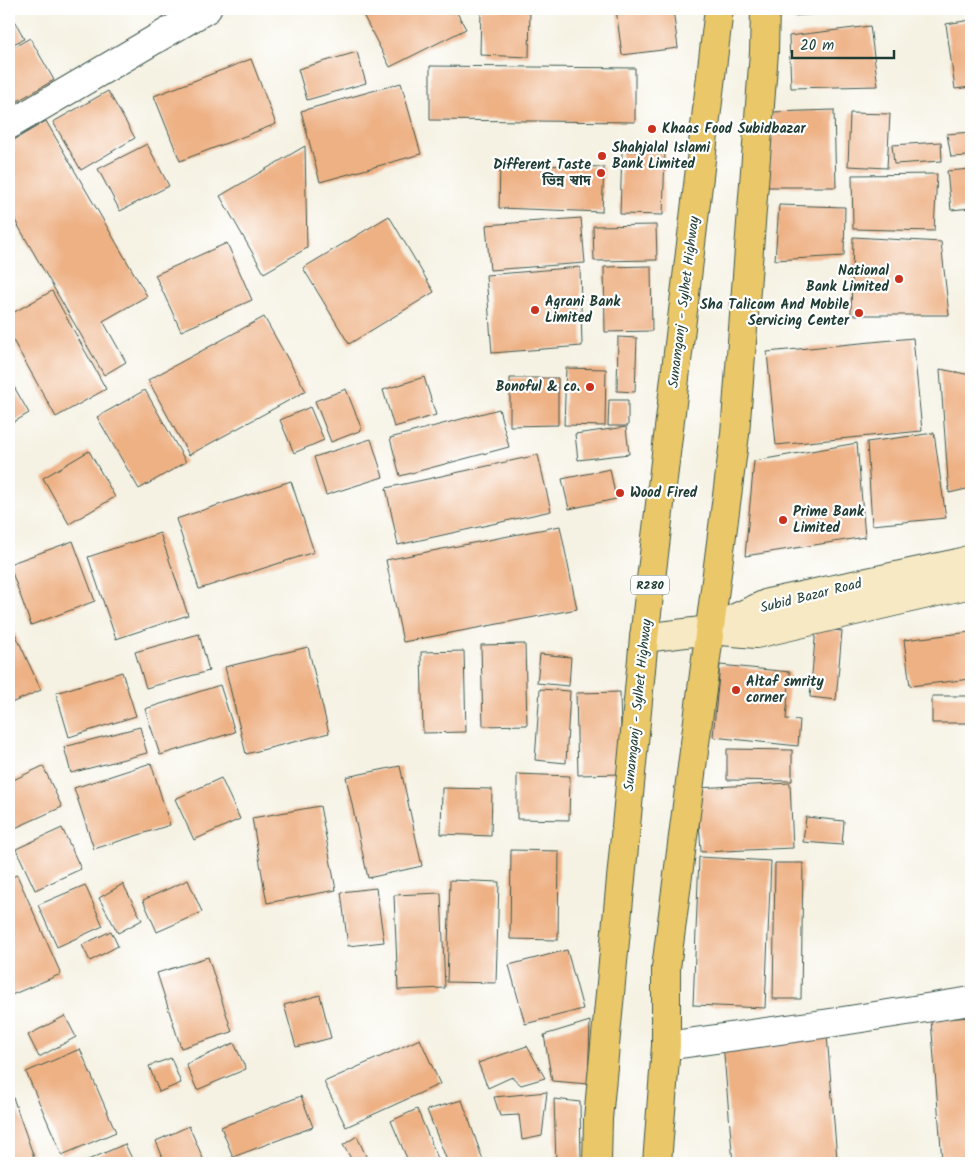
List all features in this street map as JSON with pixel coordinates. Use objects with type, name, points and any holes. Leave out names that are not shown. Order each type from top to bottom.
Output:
[{"type":"main road","name":"Sunamganj - Sylhet Highway","points":[[597,1163],[598,1119],[644,638],[719,9]]},
{"type":"main road","points":[[657,1163],[666,1046],[666,968],[735,424],[764,52],[765,9]]},
{"type":"main road","name":"Subid Bazar Road","points":[[710,630],[768,603],[971,559]]},
{"type":"main road","name":"Subid Bazar Road","points":[[710,630],[756,634],[971,584]]},
{"type":"main road","points":[[644,638],[710,630]]},
{"type":"street","points":[[9,125],[207,9]]},
{"type":"street","points":[[666,1046],[971,1001]]},
{"type":"building","points":[[9,9],[24,39],[9,46]]},
{"type":"building","points":[[360,9],[455,9],[466,29],[390,67]]},
{"type":"building","points":[[481,9],[530,9],[529,57],[480,55]]},
{"type":"building","points":[[616,9],[673,9],[678,48],[622,55]]},
{"type":"building","points":[[792,9],[846,9],[846,12],[793,16]]},
{"type":"building","points":[[971,20],[971,87],[955,89],[946,24]]},
{"type":"building","points":[[870,26],[878,86],[791,88],[789,36]]},
{"type":"building","points":[[30,38],[54,80],[9,106],[9,50]]},
{"type":"building","points":[[357,52],[366,83],[307,100],[298,69]]},
{"type":"building","points":[[251,59],[276,124],[180,161],[154,96]]},
{"type":"building","points":[[430,66],[635,68],[635,122],[430,120]]},
{"type":"building","points":[[401,83],[421,154],[320,182],[301,111]]},
{"type":"building","points":[[108,91],[135,138],[81,170],[53,122]]},
{"type":"building","points":[[834,110],[836,187],[768,187],[772,112]]},
{"type":"building","points":[[850,113],[890,114],[887,168],[848,166]]},
{"type":"building","points":[[46,121],[147,296],[103,321],[126,362],[104,375],[9,210],[9,143]]},
{"type":"building","points":[[971,132],[971,156],[951,157],[947,134]]},
{"type":"building","points":[[941,142],[942,161],[894,164],[892,145]]},
{"type":"building","points":[[147,144],[169,186],[120,211],[98,169]]},
{"type":"building","points":[[305,146],[307,248],[264,273],[220,196]]},
{"type":"building","points":[[622,151],[665,152],[663,215],[620,214]]},
{"type":"building","points":[[500,164],[604,167],[602,212],[499,208]]},
{"type":"building","points":[[971,169],[971,208],[951,210],[947,171]]},
{"type":"building","points":[[937,174],[934,231],[853,229],[852,175]]},
{"type":"building","points":[[779,205],[845,207],[844,256],[775,260]]},
{"type":"building","points":[[389,216],[434,292],[349,344],[303,268]]},
{"type":"building","points":[[581,218],[585,263],[490,270],[486,225]]},
{"type":"building","points":[[656,225],[657,260],[594,261],[593,226]]},
{"type":"building","name":"National Bank Limited","points":[[853,237],[941,242],[949,315],[851,315]]},
{"type":"building","points":[[227,243],[252,300],[181,331],[155,275]]},
{"type":"building","points":[[651,266],[652,331],[605,332],[604,267]]},
{"type":"building","name":"Agrani Bank Limited","points":[[580,267],[582,346],[492,353],[486,275]]},
{"type":"building","points":[[52,291],[106,389],[56,417],[9,333],[9,315]]},
{"type":"building","points":[[264,317],[306,391],[189,455],[148,380]]},
{"type":"building","points":[[618,337],[637,338],[635,392],[617,391]]},
{"type":"building","points":[[913,338],[922,431],[776,445],[767,352]]},
{"type":"building","points":[[566,368],[606,369],[605,426],[564,425]]},
{"type":"building","points":[[940,369],[971,375],[971,488],[949,493]]},
{"type":"building","points":[[424,377],[436,415],[394,427],[383,390]]},
{"type":"building","points":[[9,378],[29,413],[9,425]]},
{"type":"building","points":[[510,378],[558,378],[558,425],[510,426]]},
{"type":"building","points":[[346,389],[362,430],[331,442],[315,401]]},
{"type":"building","points":[[145,390],[186,462],[139,489],[97,417]]},
{"type":"building","points":[[609,400],[628,400],[628,426],[608,426]]},
{"type":"building","points":[[310,407],[324,440],[294,453],[280,420]]},
{"type":"building","points":[[499,409],[509,447],[400,476],[390,438]]},
{"type":"building","points":[[626,427],[629,454],[578,460],[575,434]]},
{"type":"building","points":[[934,433],[946,518],[872,525],[867,442]]},
{"type":"building","points":[[371,439],[383,477],[326,495],[314,457]]},
{"type":"building","points":[[857,443],[865,537],[745,556],[754,461]]},
{"type":"building","points":[[89,451],[115,497],[69,524],[43,478]]},
{"type":"building","points":[[538,455],[551,511],[398,545],[386,488]]},
{"type":"building","points":[[610,469],[616,499],[569,509],[562,479]]},
{"type":"building","points":[[291,481],[314,552],[199,589],[176,519]]},
{"type":"building","points":[[560,526],[577,609],[403,642],[386,560]]},
{"type":"building","points":[[160,533],[188,615],[116,639],[88,557]]},
{"type":"building","points":[[73,541],[95,601],[31,625],[9,564]]},
{"type":"building","points":[[9,620],[41,690],[9,704]]},
{"type":"building","points":[[816,628],[842,631],[836,700],[810,697]]},
{"type":"building","points":[[971,632],[971,679],[910,686],[904,640]]},
{"type":"building","points":[[199,634],[209,671],[146,688],[135,652]]},
{"type":"building","points":[[525,644],[527,725],[483,726],[481,645]]},
{"type":"building","points":[[308,647],[329,733],[246,754],[225,667]]},
{"type":"building","points":[[464,651],[466,732],[423,733],[421,652]]},
{"type":"building","points":[[540,654],[571,657],[569,686],[537,683]]},
{"type":"building","points":[[720,665],[790,672],[786,719],[800,720],[798,746],[713,737]]},
{"type":"building","points":[[122,672],[136,716],[69,737],[56,693]]},
{"type":"building","points":[[220,685],[235,732],[160,755],[145,709]]},
{"type":"building","points":[[540,689],[570,691],[566,763],[535,760]]},
{"type":"building","points":[[620,692],[622,774],[578,775],[576,693]]},
{"type":"building","points":[[932,696],[969,696],[970,723],[932,723]]},
{"type":"building","points":[[140,727],[147,753],[71,773],[64,747]]},
{"type":"building","points":[[727,749],[792,750],[792,781],[727,780]]},
{"type":"building","points":[[151,763],[170,825],[94,849],[74,788]]},
{"type":"building","points":[[43,766],[62,807],[15,828],[9,814],[9,782]]},
{"type":"building","points":[[400,766],[422,866],[368,878],[346,777]]},
{"type":"building","points":[[517,774],[570,776],[569,820],[517,819]]},
{"type":"building","points":[[221,778],[240,819],[194,840],[175,799]]},
{"type":"building","points":[[790,783],[793,848],[701,852],[697,788]]},
{"type":"building","points":[[442,788],[492,789],[491,836],[441,834]]},
{"type":"building","points":[[320,806],[336,890],[267,903],[252,818]]},
{"type":"building","points":[[806,817],[844,821],[842,845],[803,842]]},
{"type":"building","points":[[62,828],[81,869],[35,890],[16,849]]},
{"type":"building","points":[[511,850],[559,851],[558,940],[510,939]]},
{"type":"building","points":[[699,857],[771,861],[765,1008],[693,1005]]},
{"type":"building","points":[[775,863],[803,863],[801,999],[773,999]]},
{"type":"building","points":[[17,875],[61,974],[9,996],[9,878]]},
{"type":"building","points":[[188,880],[202,912],[157,932],[143,900]]},
{"type":"building","points":[[450,880],[499,882],[496,983],[447,982]]},
{"type":"building","points":[[123,884],[142,920],[118,933],[99,898]]},
{"type":"building","points":[[85,885],[103,926],[57,947],[38,905]]},
{"type":"building","points":[[376,888],[384,942],[348,946],[341,892]]},
{"type":"building","points":[[441,893],[445,988],[398,990],[394,895]]},
{"type":"building","points":[[111,931],[118,946],[90,961],[82,945]]},
{"type":"building","points":[[567,950],[583,1009],[525,1024],[509,965]]},
{"type":"building","points":[[208,957],[232,1032],[181,1048],[157,973]]},
{"type":"building","points":[[320,995],[331,1038],[296,1047],[284,1005]]},
{"type":"building","points":[[65,1016],[76,1037],[39,1057],[28,1035]]},
{"type":"building","points":[[971,1017],[971,1159],[942,1161],[931,1020]]},
{"type":"building","points":[[590,1021],[588,1084],[552,1081],[544,1035]]},
{"type":"building","points":[[827,1035],[837,1159],[784,1163],[733,1163],[723,1043]]},
{"type":"building","points":[[420,1039],[440,1084],[346,1127],[324,1082]]},
{"type":"building","points":[[234,1043],[246,1069],[197,1090],[186,1064]]},
{"type":"building","points":[[527,1046],[545,1078],[521,1085],[512,1077],[488,1088],[478,1063]]},
{"type":"building","points":[[80,1049],[116,1132],[62,1155],[26,1072]]},
{"type":"building","points":[[171,1058],[181,1083],[159,1092],[149,1066]]},
{"type":"building","points":[[9,1086],[36,1163],[9,1163]]},
{"type":"building","points":[[547,1092],[542,1136],[522,1140],[519,1115],[500,1116],[494,1097]]},
{"type":"building","points":[[301,1096],[313,1127],[233,1157],[221,1127]]},
{"type":"building","points":[[554,1099],[580,1102],[581,1163],[556,1163]]},
{"type":"building","points":[[462,1100],[484,1163],[448,1163],[427,1110]]},
{"type":"building","points":[[417,1109],[440,1163],[409,1163],[391,1121]]},
{"type":"building","points":[[189,1126],[205,1163],[165,1163],[156,1141]]},
{"type":"building","points":[[357,1136],[369,1163],[333,1163],[352,1160],[343,1145]]},
{"type":"building","points":[[125,1144],[134,1163],[81,1163]]},
{"type":"place","name":"Khaas Food Subidbazar","points":[[652,129]]},
{"type":"place","name":"Shahjalal Islami Bank Limited","points":[[602,156]]},
{"type":"place","name":"Different Taste ভিন্ন স্বাদ","points":[[601,173]]},
{"type":"place","name":"National Bank Limited","points":[[899,279]]},
{"type":"place","name":"Agrani Bank Limited","points":[[535,310]]},
{"type":"place","name":"Sha Talicom And Mobile Servicing Center","points":[[859,313]]},
{"type":"place","name":"Bonoful & co.","points":[[590,387]]},
{"type":"place","name":"Wood Fired","points":[[620,493]]},
{"type":"place","name":"Prime Bank Limited","points":[[783,520]]},
{"type":"place","name":"Altaf smrity corner","points":[[736,690]]}]
